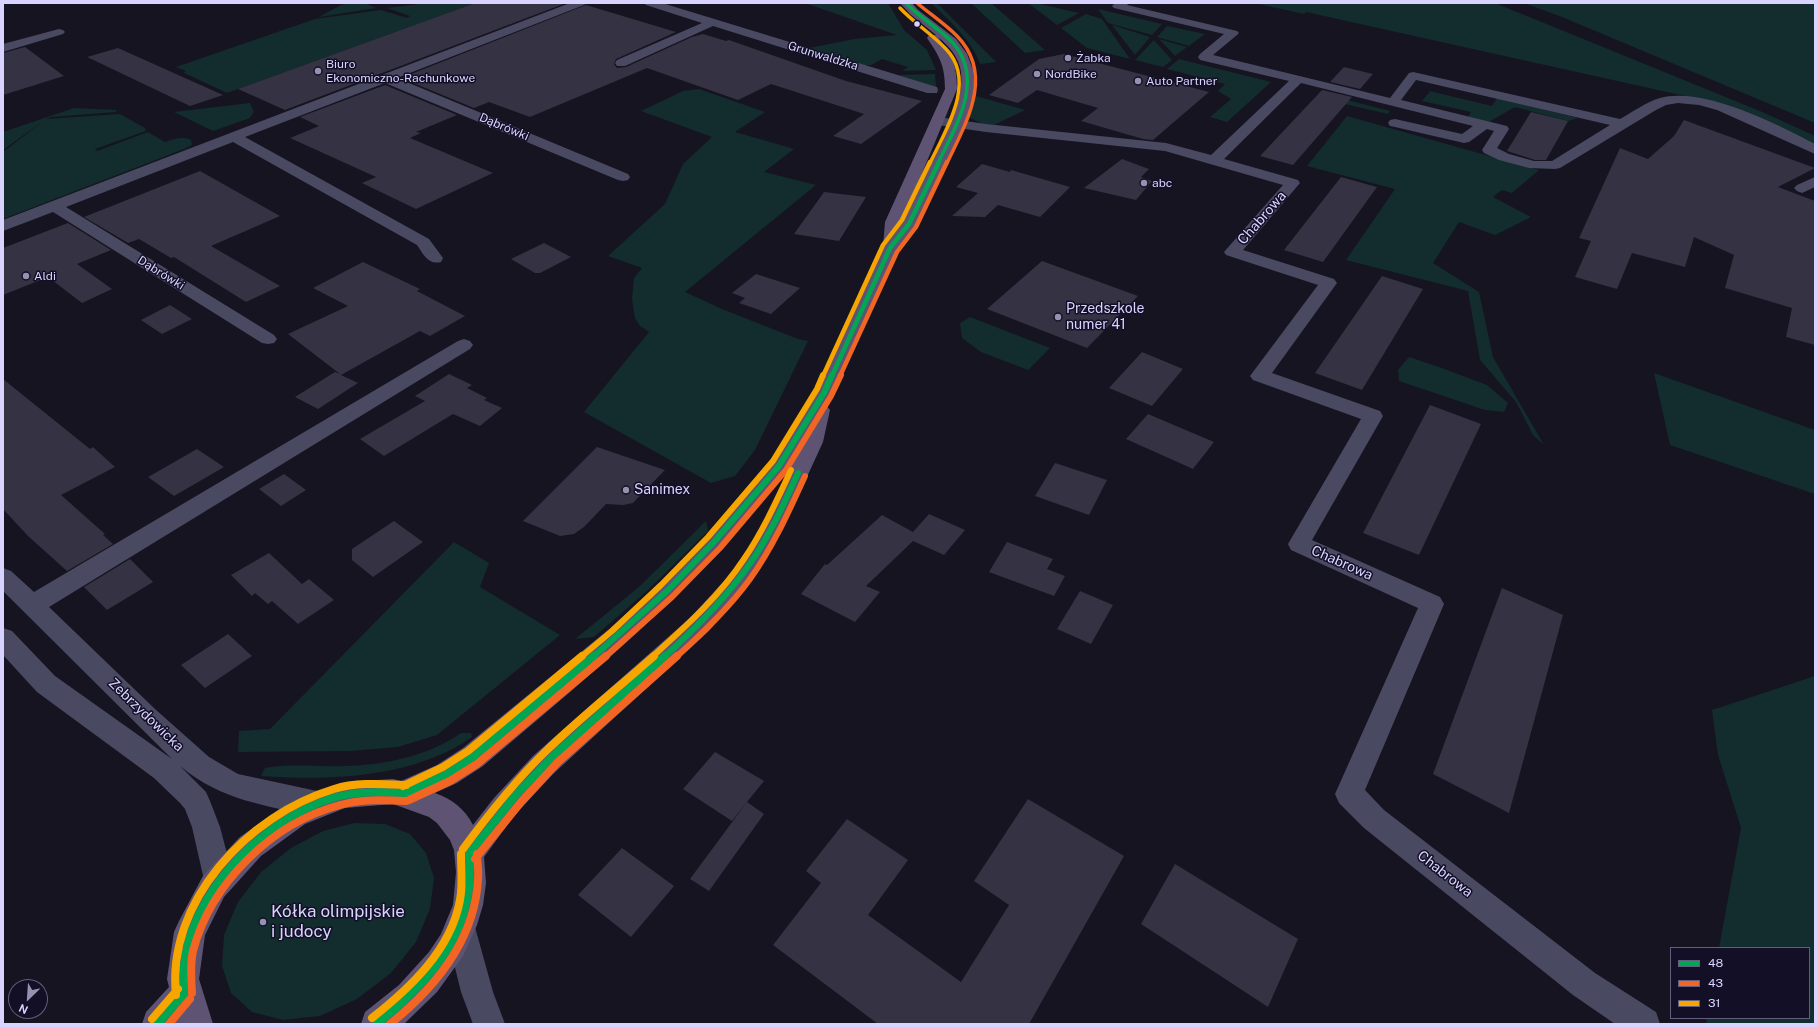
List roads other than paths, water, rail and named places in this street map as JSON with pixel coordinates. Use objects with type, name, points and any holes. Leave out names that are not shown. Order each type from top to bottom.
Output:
[{"type":"main road","points":[[890,248],[893,222],[950,92],[951,70],[942,50],[921,24],[910,7]]},
{"type":"main road","points":[[406,793],[453,770],[485,748],[617,637],[663,595],[735,520],[779,466],[824,393],[890,248],[909,224],[957,124],[966,97],[968,83],[964,59],[952,42],[910,7]]},
{"type":"main road","points":[[470,854],[504,807],[543,765],[700,624],[743,575],[772,529],[813,442],[824,393]]},
{"type":"main road","points":[[197,1024],[184,994],[183,968],[187,943],[203,904],[219,880],[243,852],[261,837],[287,819],[317,804],[344,796],[370,791],[394,791],[406,793],[431,802],[452,818],[466,841],[470,854],[472,871],[471,889],[460,927],[449,950],[416,992],[395,1011],[377,1024]]},
{"type":"main road","points":[[158,1024],[184,994]]},
{"type":"street","points":[[3,226],[233,136],[284,111],[385,78],[580,3]]},
{"type":"street","name":"Grunwaldzka","points":[[650,3],[932,90]]},
{"type":"street","points":[[1123,3],[1118,6],[1233,33],[1204,57],[1502,129],[1489,150],[1493,153],[1534,165],[1547,166],[1560,164],[1603,135],[1663,101],[1670,99],[1688,99],[1722,107],[1794,138],[1815,150]]},
{"type":"street","points":[[529,11],[548,15]]},
{"type":"street","points":[[621,63],[713,22]]},
{"type":"street","points":[[3,48],[59,32]]},
{"type":"street","points":[[1393,102],[1413,76],[1623,124]]},
{"type":"street","name":"Dąbrówki","points":[[385,78],[623,177]]},
{"type":"street","points":[[1213,161],[1298,79]]},
{"type":"street","name":"Chabrowa","points":[[938,121],[1003,130],[1166,147],[1293,183],[1232,252],[1328,283],[1260,376],[1373,416],[1299,544],[1432,604],[1349,794],[1374,819],[1584,984],[1644,1024]]},
{"type":"street","points":[[1395,123],[1464,139],[1484,124]]},
{"type":"street","points":[[233,136],[423,242],[435,258]]},
{"type":"street","name":"Dąbrówki","points":[[54,206],[268,339]]},
{"type":"street","points":[[32,605],[464,345]]},
{"type":"street","name":"Zebrzydowicka","points":[[3,577],[127,699],[201,767],[226,782],[237,786],[317,804]]},
{"type":"street","name":"Zebrzydowicka","points":[[3,638],[46,684],[164,769],[190,794],[196,801],[206,827],[219,880]]},
{"type":"street","points":[[460,927],[477,992],[489,1024]]},
{"type":"place","name":"Żabka","points":[[1068,58]]},
{"type":"place","name":"Biuro Ekonomiczno-Rachunkowe","points":[[318,71]]},
{"type":"place","name":"NordBike","points":[[1037,74]]},
{"type":"place","name":"Auto Partner","points":[[1138,81]]},
{"type":"place","name":"abc","points":[[1144,183]]},
{"type":"place","name":"Aldi","points":[[26,276]]},
{"type":"place","name":"Przedszkole numer 41","points":[[1058,317]]},
{"type":"place","name":"Sanimex","points":[[626,490]]},
{"type":"place","name":"Kółka olimpijskie i judocy","points":[[263,922]]}]
